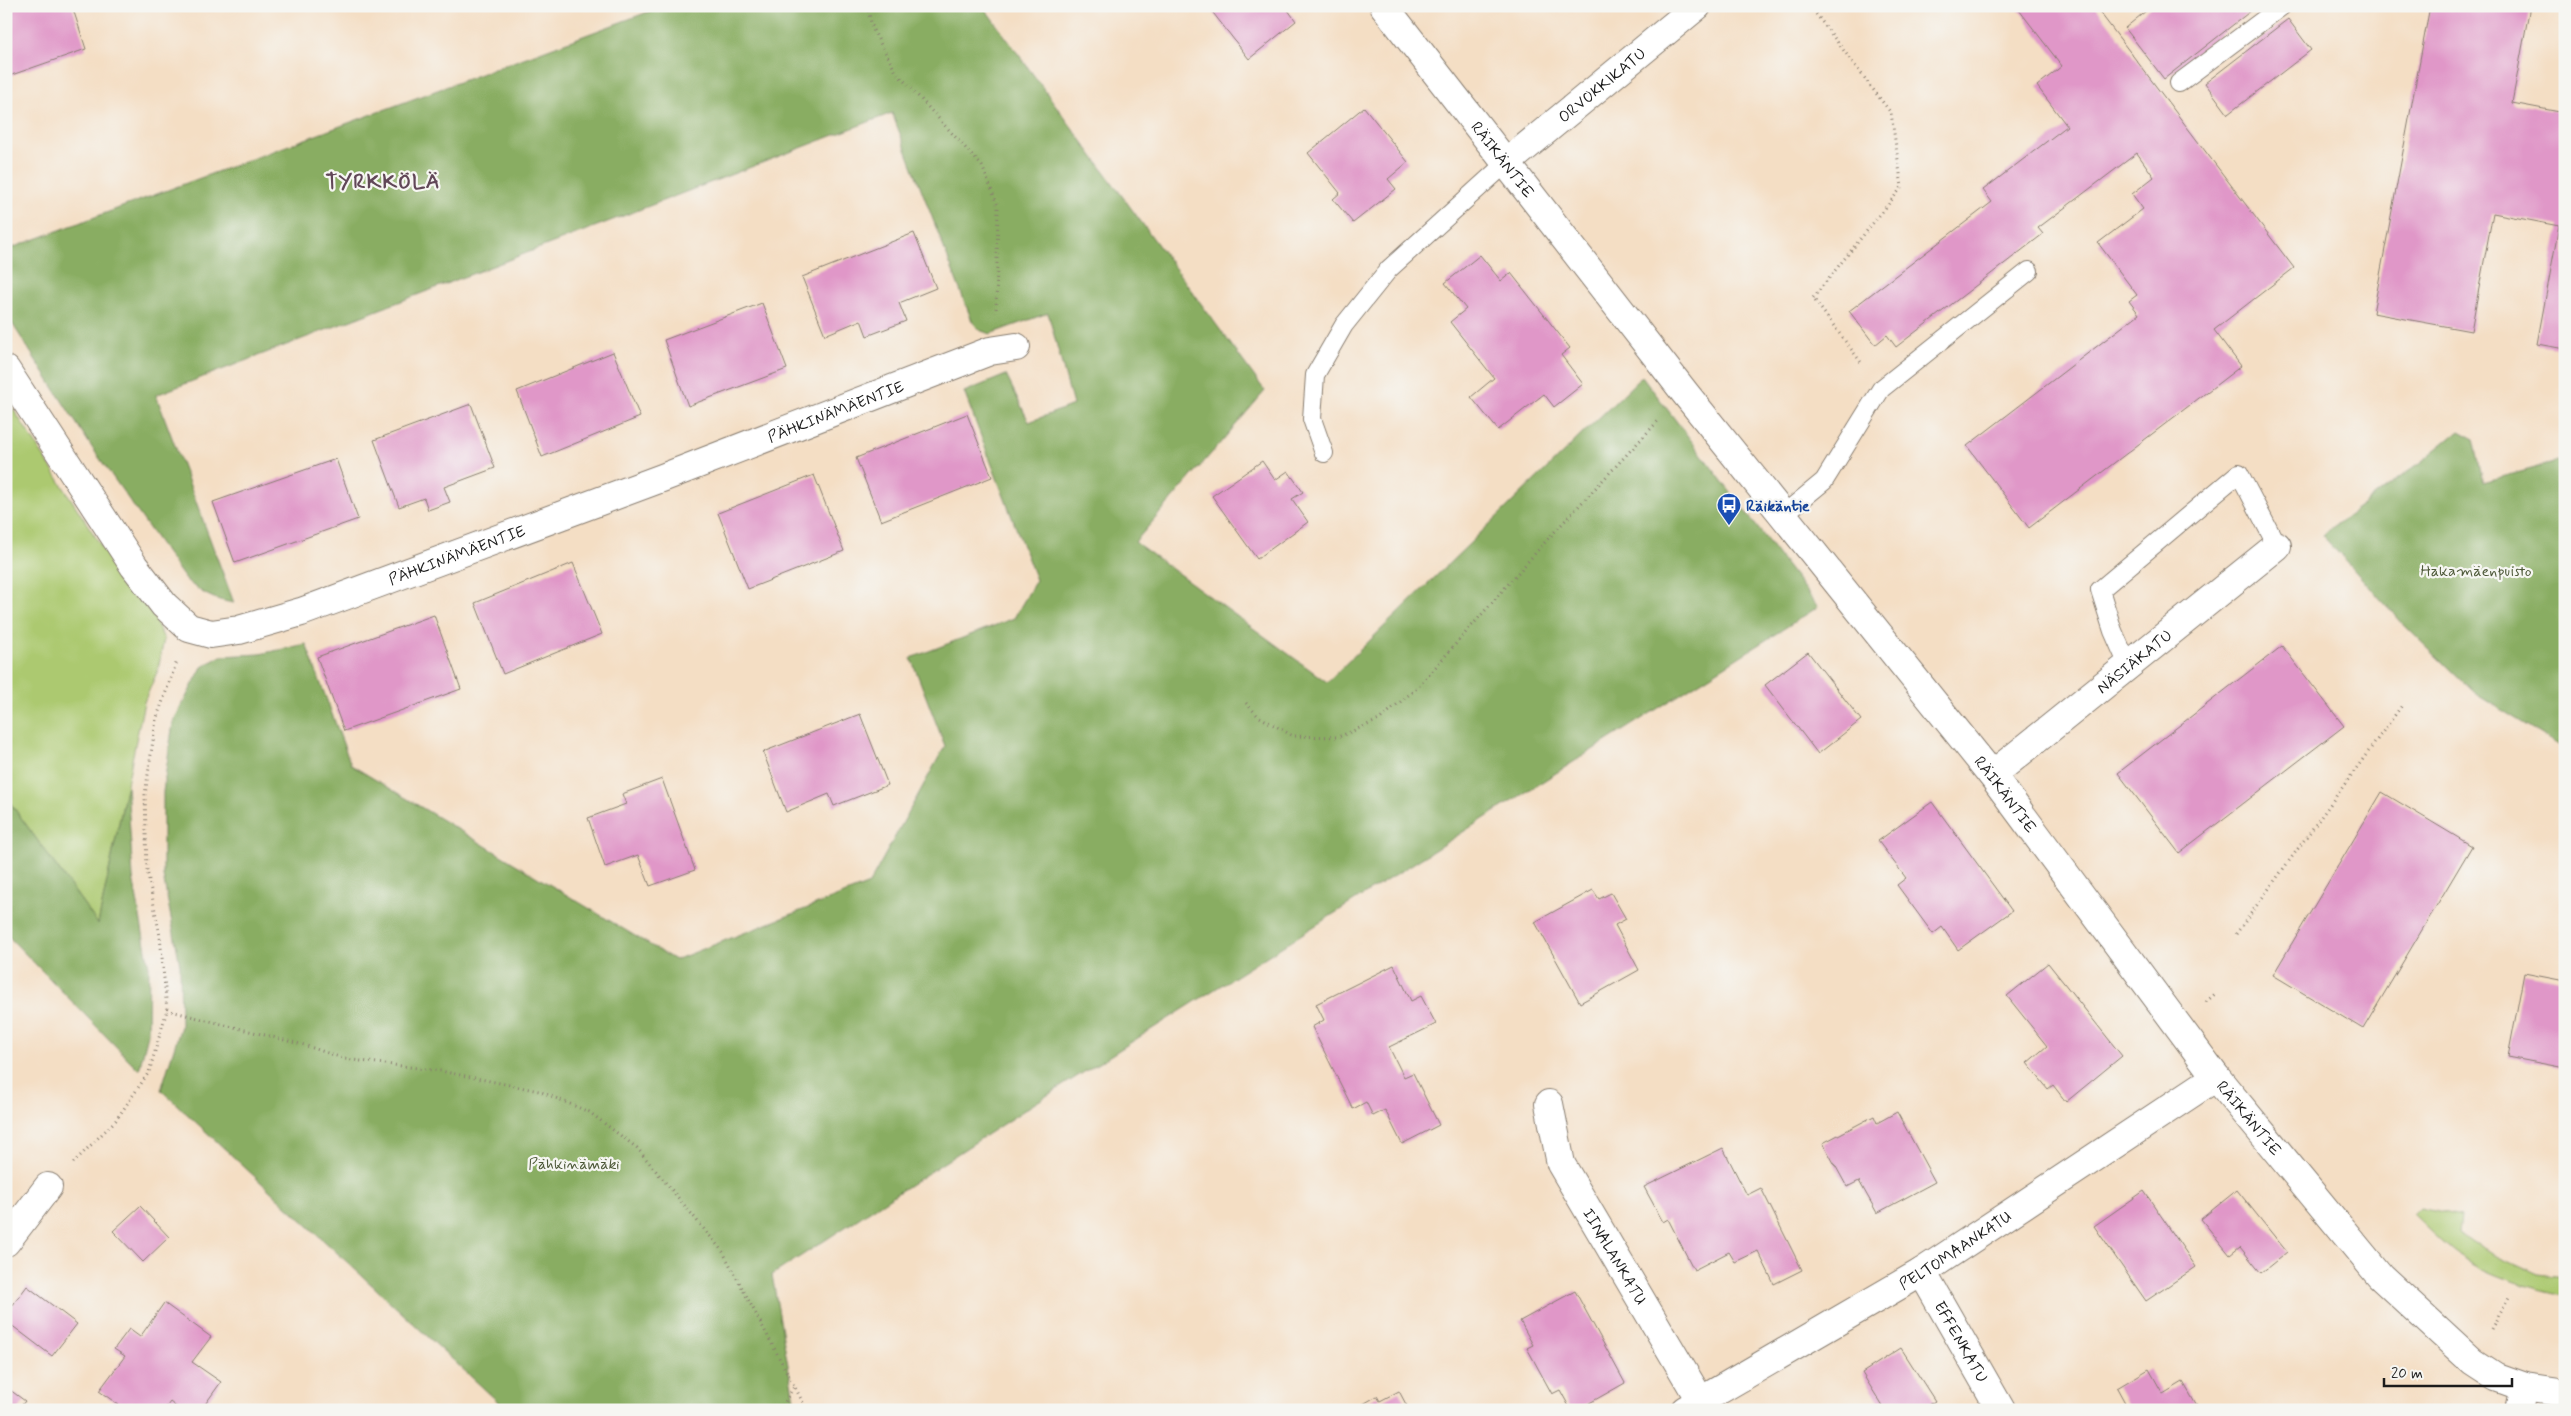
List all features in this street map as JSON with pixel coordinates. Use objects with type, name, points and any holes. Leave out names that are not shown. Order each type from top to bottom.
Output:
[{"type":"street","name":"RÄIKÄNTIE","points":[[1384,6],[1685,393],[1992,774],[2216,1077],[2380,1276],[2473,1362],[2496,1377],[2522,1399],[2565,1393]]},
{"type":"street","name":"ORVOKKIKATU","points":[[1505,164],[1697,6]]},
{"type":"street","name":"PÄHKINÄMÄENTIE","points":[[6,370],[134,566],[164,605],[189,628],[211,634],[239,630],[300,612],[1003,349]]},
{"type":"street","name":"NÄSIÄKATU","points":[[1992,774],[2276,546]]},
{"type":"street","name":"PELTOMAANKATU","points":[[1693,1405],[1922,1272],[2216,1077]]},
{"type":"street","name":"IINALANKATU","points":[[1549,1104],[1561,1164],[1693,1405]]},
{"type":"street","points":[[6,1242],[48,1187]]},
{"type":"street","name":"EFFENKATU","points":[[1922,1272],[2001,1410]]},
{"type":"lane","points":[[2179,83],[2282,6]]},
{"type":"lane","points":[[1324,453],[1312,419],[1315,375],[1344,325],[1389,269],[1505,164]]},
{"type":"lane","points":[[1784,514],[1824,481],[1881,389],[2029,271]]},
{"type":"lane","points":[[2128,665],[2113,631],[2100,590],[2239,473],[2276,546]]},
{"type":"path","points":[[867,6],[873,30],[896,72],[982,166],[998,206],[997,303],[1003,349]]},
{"type":"path","points":[[1810,6],[1891,113],[1902,187],[1813,298],[1881,389]]},
{"type":"path","points":[[1246,704],[1258,716],[1293,736],[1338,737],[1378,720],[1418,687],[1546,540],[1685,393]]},
{"type":"path","points":[[48,1187],[116,1120],[150,1072],[167,1010],[160,936],[147,870],[145,796],[156,720],[189,628]]},
{"type":"path","points":[[2236,934],[2403,704]]},
{"type":"path","points":[[167,1010],[304,1045],[345,1059],[441,1071],[539,1091],[589,1112],[637,1148],[723,1252],[807,1410]]},
{"type":"path","points":[[780,1410],[795,1385]]},
{"type":"green space","name":"Pähkinämäki","points":[[664,6],[983,6],[1265,391],[1135,542],[1327,682],[1642,376],[1818,607],[1029,1107],[772,1275],[796,1410],[507,1410],[161,1090],[181,1026],[180,965],[163,876],[163,792],[173,722],[202,667],[221,656],[260,654],[306,644],[351,765],[675,960],[869,884],[945,746],[911,658],[1014,618],[1036,580],[964,392],[1006,375],[1029,422],[1073,405],[1048,313],[990,334],[979,330],[972,321],[892,113],[156,395],[234,603],[208,595],[185,579],[93,449],[6,314],[6,250]]},
{"type":"green space","points":[[6,398],[120,575],[153,616],[164,639],[158,670],[144,702],[98,924],[6,797]]},
{"type":"green space","name":"Hakamäenpuisto","points":[[2459,431],[2474,439],[2483,482],[2565,460],[2565,749],[2474,693],[2406,627],[2322,535],[2417,465]]},
{"type":"green space","points":[[127,785],[133,877],[149,967],[148,1034],[139,1070],[6,934],[6,797],[98,924]]},
{"type":"green space","points":[[2420,1207],[2460,1216],[2458,1233],[2482,1248],[2538,1274],[2565,1277],[2565,1295],[2506,1279],[2478,1267],[2448,1247],[2413,1214]]},
{"type":"building","points":[[6,6],[72,6],[86,49],[6,77]]},
{"type":"building","points":[[1214,6],[1285,6],[1296,21],[1249,59],[1210,9]]},
{"type":"building","points":[[2016,6],[2095,6],[2294,268],[2214,330],[2241,366],[2029,528],[1967,446],[2139,314],[2129,301],[2137,295],[2098,243],[2143,209],[2132,194],[2154,177],[2137,153],[2038,228],[2043,234],[1896,347],[1887,335],[1875,345],[1849,311],[1992,202],[1983,190],[2067,126],[2037,86],[2062,66]]},
{"type":"building","points":[[2152,6],[2257,6],[2164,79],[2125,28]]},
{"type":"building","points":[[2430,6],[2530,6],[2512,103],[2565,113],[2565,349],[2537,344],[2559,226],[2493,213],[2471,331],[2373,313]]},
{"type":"building","points":[[2288,19],[2311,50],[2228,114],[2205,83]]},
{"type":"building","points":[[1364,107],[1408,162],[1388,179],[1396,189],[1353,223],[1333,199],[1340,193],[1308,153]]},
{"type":"building","points":[[914,233],[936,288],[899,303],[906,321],[867,336],[861,320],[825,335],[802,277]]},
{"type":"building","points":[[1480,255],[1501,281],[1511,273],[1570,348],[1561,355],[1583,384],[1554,407],[1544,394],[1498,430],[1471,397],[1494,378],[1450,322],[1466,309],[1445,283]]},
{"type":"building","points":[[762,303],[787,369],[688,406],[664,340]]},
{"type":"building","points":[[613,352],[640,417],[542,457],[517,391]]},
{"type":"building","points":[[471,404],[495,468],[444,487],[450,502],[428,510],[424,498],[399,507],[374,440]]},
{"type":"building","points":[[967,414],[992,477],[881,521],[856,458]]},
{"type":"building","points":[[336,459],[358,519],[235,563],[213,502]]},
{"type":"building","points":[[1262,461],[1275,480],[1288,471],[1303,492],[1292,499],[1308,522],[1257,559],[1212,496]]},
{"type":"building","points":[[814,475],[844,551],[748,589],[718,513]]},
{"type":"building","points":[[573,563],[602,634],[503,674],[475,603]]},
{"type":"building","points":[[434,615],[461,689],[344,731],[317,657]]},
{"type":"building","points":[[2282,646],[2344,726],[2179,853],[2118,773]]},
{"type":"building","points":[[1808,652],[1861,720],[1818,754],[1765,685]]},
{"type":"building","points":[[860,714],[888,785],[834,806],[829,794],[786,812],[763,752]]},
{"type":"building","points":[[662,779],[695,870],[650,886],[638,855],[605,867],[588,818],[626,804],[622,794]]},
{"type":"building","points":[[2382,792],[2472,846],[2363,1029],[2273,975]]},
{"type":"building","points":[[1932,802],[2012,911],[1958,950],[1942,927],[1933,934],[1897,885],[1906,878],[1878,841]]},
{"type":"building","points":[[1593,890],[1599,899],[1611,893],[1626,919],[1615,925],[1639,970],[1580,1003],[1535,922]]},
{"type":"building","points":[[2048,963],[2122,1056],[2066,1102],[2053,1085],[2048,1089],[2027,1063],[2047,1046],[2007,996]]},
{"type":"building","points":[[1394,965],[1411,1001],[1421,996],[1436,1024],[1389,1047],[1404,1077],[1413,1073],[1439,1125],[1402,1144],[1385,1110],[1373,1116],[1366,1102],[1353,1109],[1312,1027],[1324,1020],[1316,1004]]},
{"type":"building","points":[[2524,973],[2565,981],[2565,1068],[2508,1057]]},
{"type":"building","points":[[1897,1112],[1935,1182],[1877,1213],[1859,1181],[1847,1187],[1823,1143],[1874,1116],[1877,1123]]},
{"type":"building","points":[[1723,1148],[1747,1195],[1761,1188],[1802,1270],[1774,1284],[1758,1251],[1735,1262],[1729,1252],[1694,1270],[1668,1219],[1663,1222],[1644,1187]]},
{"type":"building","points":[[2237,1190],[2287,1252],[2261,1273],[2240,1247],[2230,1255],[2201,1219]]},
{"type":"building","points":[[2144,1191],[2196,1267],[2146,1301],[2094,1226]]},
{"type":"building","points":[[140,1206],[169,1237],[143,1262],[113,1231]]},
{"type":"building","points":[[27,1286],[77,1324],[52,1356],[6,1321],[6,1314]]},
{"type":"building","points":[[1575,1291],[1625,1383],[1577,1410],[1571,1410],[1560,1390],[1552,1394],[1527,1348],[1533,1345],[1520,1321]]},
{"type":"building","points":[[164,1303],[211,1337],[192,1362],[221,1382],[201,1410],[180,1410],[170,1402],[164,1410],[126,1410],[99,1391],[125,1356],[114,1349],[129,1329],[140,1337]]},
{"type":"building","points":[[1901,1348],[1935,1401],[1922,1410],[1885,1410],[1862,1373]]},
{"type":"building","points":[[2149,1369],[2163,1394],[2183,1382],[2199,1410],[2129,1410],[2117,1388]]},
{"type":"building","points":[[6,1387],[25,1401],[18,1410],[6,1410]]},
{"type":"building","points":[[1399,1391],[1409,1410],[1353,1410],[1377,1396],[1380,1401]]},
{"type":"place","name":"Räikäntie","points":[[1729,526]]},
{"type":"district","name":"TYRKKÖLÄ","points":[[383,181]]}]
